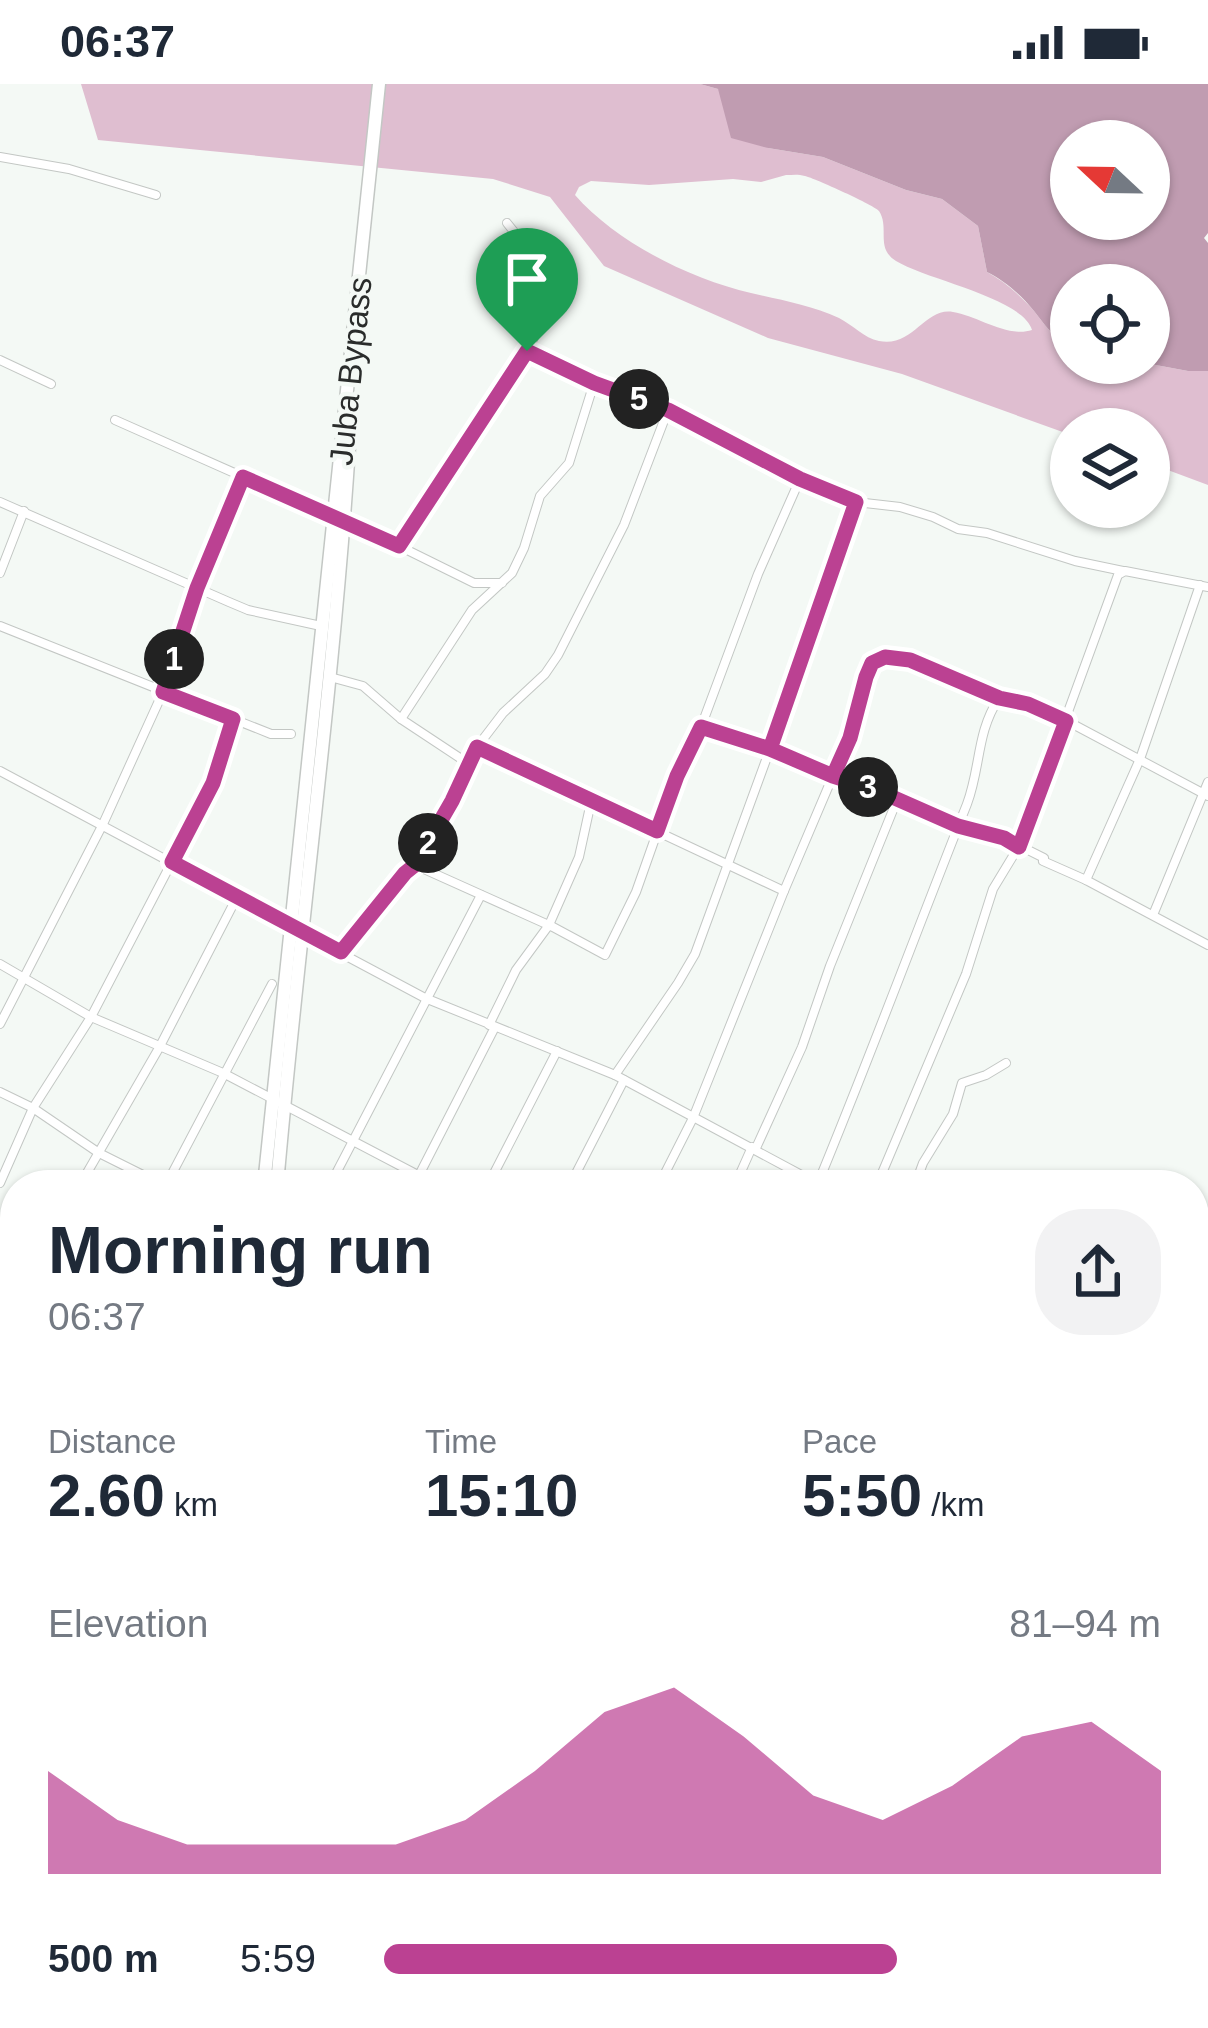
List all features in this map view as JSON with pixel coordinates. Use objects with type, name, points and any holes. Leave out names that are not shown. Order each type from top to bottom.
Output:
[{"type":"main road","name":"Juba Bypass","points":[[266,1170],[328,627],[379,84]]},
{"type":"main road","name":"Juba Bypass","points":[[295,928],[330,677],[328,627]]},
{"type":"main road","name":"Juba Bypass","points":[[277,1100],[277,1170]]},
{"type":"street","points":[[0,157],[69,169],[156,194]]},
{"type":"street","points":[[399,546],[542,323],[548,280],[507,223]]},
{"type":"street","points":[[527,351],[594,383],[668,410],[800,479],[856,502],[900,507],[1075,562],[1204,586],[1140,759],[1086,880]]},
{"type":"street","points":[[0,360],[51,384]]},
{"type":"street","points":[[401,719],[464,622],[512,573],[540,496],[569,463],[594,383]]},
{"type":"street","points":[[341,952],[415,865],[477,747],[502,713],[545,674],[558,655],[624,525],[668,410]]},
{"type":"street","points":[[115,420],[474,583],[502,583]]},
{"type":"street","points":[[0,1024],[103,824],[163,692],[197,588],[243,477]]},
{"type":"street","points":[[415,865],[605,955],[636,892],[677,776],[800,479]]},
{"type":"street","points":[[0,502],[248,610],[328,627]]},
{"type":"street","points":[[577,1170],[620,1077],[695,954],[856,502]]},
{"type":"street","points":[[0,573],[24,511]]},
{"type":"street","points":[[884,1170],[966,974],[993,889],[1019,847],[1113,586],[1123,571]]},
{"type":"street","points":[[0,626],[271,734],[291,734]]},
{"type":"street","points":[[667,1170],[693,1118],[850,738],[866,677],[879,658],[910,660],[999,698],[1028,704],[1206,794]]},
{"type":"street","points":[[330,677],[363,686],[401,719],[469,764]]},
{"type":"street","points":[[825,1170],[971,792],[978,745],[999,698]]},
{"type":"street","points":[[6,1170],[34,1108],[91,1017],[213,783],[233,719]]},
{"type":"street","points":[[701,727],[770,749],[958,826],[1004,838],[1208,945]]},
{"type":"street","points":[[477,747],[784,891]]},
{"type":"street","points":[[0,771],[425,998],[620,1077],[794,1170]]},
{"type":"street","points":[[1153,915],[1208,782]]},
{"type":"street","points":[[743,1170],[802,1047],[897,800]]},
{"type":"street","points":[[421,1170],[516,970],[549,925],[579,857],[591,802]]},
{"type":"street","points":[[337,1170],[481,895]]},
{"type":"street","points":[[89,1170],[159,1048],[237,896]]},
{"type":"street","points":[[0,964],[91,1017],[223,1073],[409,1170]]},
{"type":"street","points":[[173,1170],[272,984]]},
{"type":"street","points":[[496,1170],[557,1051]]},
{"type":"street","points":[[920,1170],[953,1114],[962,1083],[1006,1063]]},
{"type":"street","points":[[0,1092],[134,1170]]},
{"type":"shaded area","points":[[81,84],[700,84],[718,89],[768,148],[823,157],[942,199],[978,226],[987,272],[1018,294],[1050,330],[1050,384],[1170,384],[1170,368],[1208,371],[1208,485],[1170,471],[1170,408],[1050,408],[1050,427],[902,374],[768,338],[604,266],[550,197],[493,179],[98,140]],"holes":[[[800,175],[879,211],[886,250],[896,261],[1011,308],[1032,330],[1013,331],[943,312],[901,339],[874,339],[828,313],[728,287],[679,268],[611,228],[575,195],[591,181],[649,185],[733,179],[761,182]]]},
{"type":"shaded area","points":[[700,84],[1208,84],[1208,233],[1204,238],[1208,243],[1208,371],[1170,368],[1170,264],[1050,264],[1050,330],[1018,294],[987,272],[978,226],[942,199],[823,157],[731,138],[718,89]]},
{"type":"route","points":[[527,351],[399,546],[243,477],[197,588],[163,692],[233,719],[213,783],[172,862],[341,952],[415,865],[477,747],[657,831],[701,727],[770,749],[833,776],[874,789],[958,826],[1004,838],[1019,847],[1066,721],[1050,712],[999,698],[892,656],[872,663],[850,738],[833,776],[770,749],[856,502],[800,479],[668,410],[594,383],[527,351]]}]
